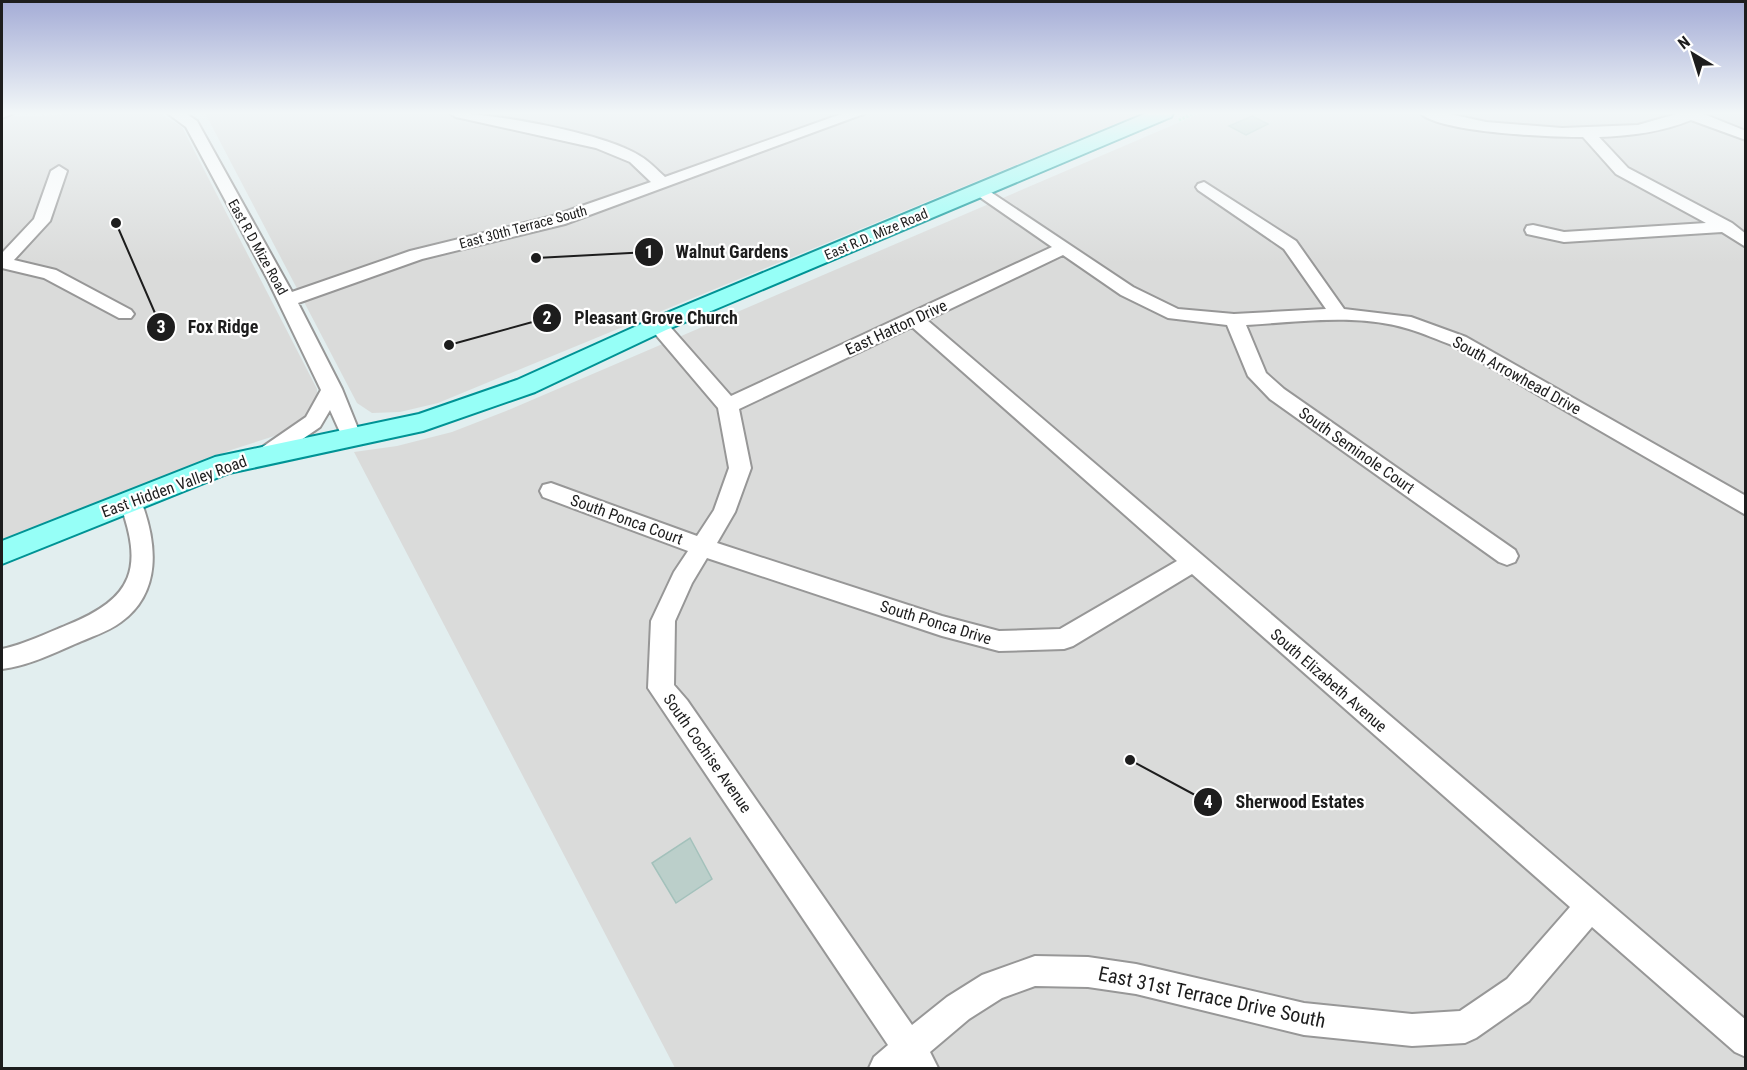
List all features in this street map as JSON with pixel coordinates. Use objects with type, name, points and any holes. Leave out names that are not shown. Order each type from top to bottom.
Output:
[{"type":"main road","name":"East R.D. Mize Road","points":[[351,436],[423,422],[525,386],[658,325],[1045,163]]},
{"type":"main road","name":"East Hidden Valley Road","points":[[2,553],[224,464],[351,436]]},
{"type":"street","name":"East R D Mize Road","points":[[213,163],[288,300],[332,389],[351,436]]},
{"type":"street","points":[[639,163],[663,184]]},
{"type":"street","name":"East 30th Terrace South","points":[[288,300],[416,255],[559,220],[718,163]]},
{"type":"street","points":[[1615,163],[1622,171],[1726,227],[1746,242]]},
{"type":"street","points":[[2,263],[42,221],[59,171]]},
{"type":"street","points":[[1204,187],[1290,245],[1339,314]]},
{"type":"street","name":"South Arrowhead Drive","points":[[980,190],[1127,291],[1174,314],[1234,320],[1339,314],[1411,323],[1459,341],[1746,507]]},
{"type":"street","points":[[1533,230],[1564,237],[1726,227]]},
{"type":"street","name":"East Hatton Drive","points":[[728,406],[1064,248]]},
{"type":"street","points":[[2,263],[50,274],[125,314]]},
{"type":"street","name":"South Elizabeth Avenue","points":[[913,318],[1746,1041]]},
{"type":"street","name":"South Seminole Court","points":[[1234,320],[1258,376],[1277,394],[1507,556]]},
{"type":"street","name":"South Cochise Avenue","points":[[658,325],[728,406],[740,468],[724,512],[682,579],[663,621],[661,688],[685,717],[916,1059]]},
{"type":"street","points":[[268,453],[313,422],[332,389]]},
{"type":"street","name":"South Ponca Court","points":[[551,491],[702,547]]},
{"type":"street","points":[[2,658],[24,656],[111,616],[129,603],[141,582],[144,559],[136,514],[130,501]]},
{"type":"street","name":"South Ponca Drive","points":[[702,547],[942,626],[999,641],[1064,639],[1194,562]]},
{"type":"street","name":"East 31st Terrace Drive South","points":[[885,1068],[916,1059],[958,1008],[993,986],[1035,971],[1088,972],[1136,979],[1304,1019],[1412,1030],[1466,1027],[1518,990],[1590,906]]},
{"type":"shaded area","points":[[2,163],[201,163],[317,389],[317,402],[305,420],[290,431],[231,450],[2,542]]},
{"type":"shaded area","points":[[231,163],[1021,163],[438,403],[400,412],[372,413],[357,403]]},
{"type":"shaded area","points":[[1085,163],[1745,163],[1745,1068],[675,1068],[354,452],[397,446],[452,432],[506,411]]},
{"type":"building","points":[[690,838],[712,879],[676,903],[652,863]]},
{"type":"place","name":"Fox Ridge","points":[[116,223]]},
{"type":"place","name":"Walnut Gardens","points":[[536,258]]},
{"type":"place","name":"Pleasant Grove Church","points":[[449,345]]},
{"type":"place","name":"Sherwood Estates","points":[[1130,760]]}]
